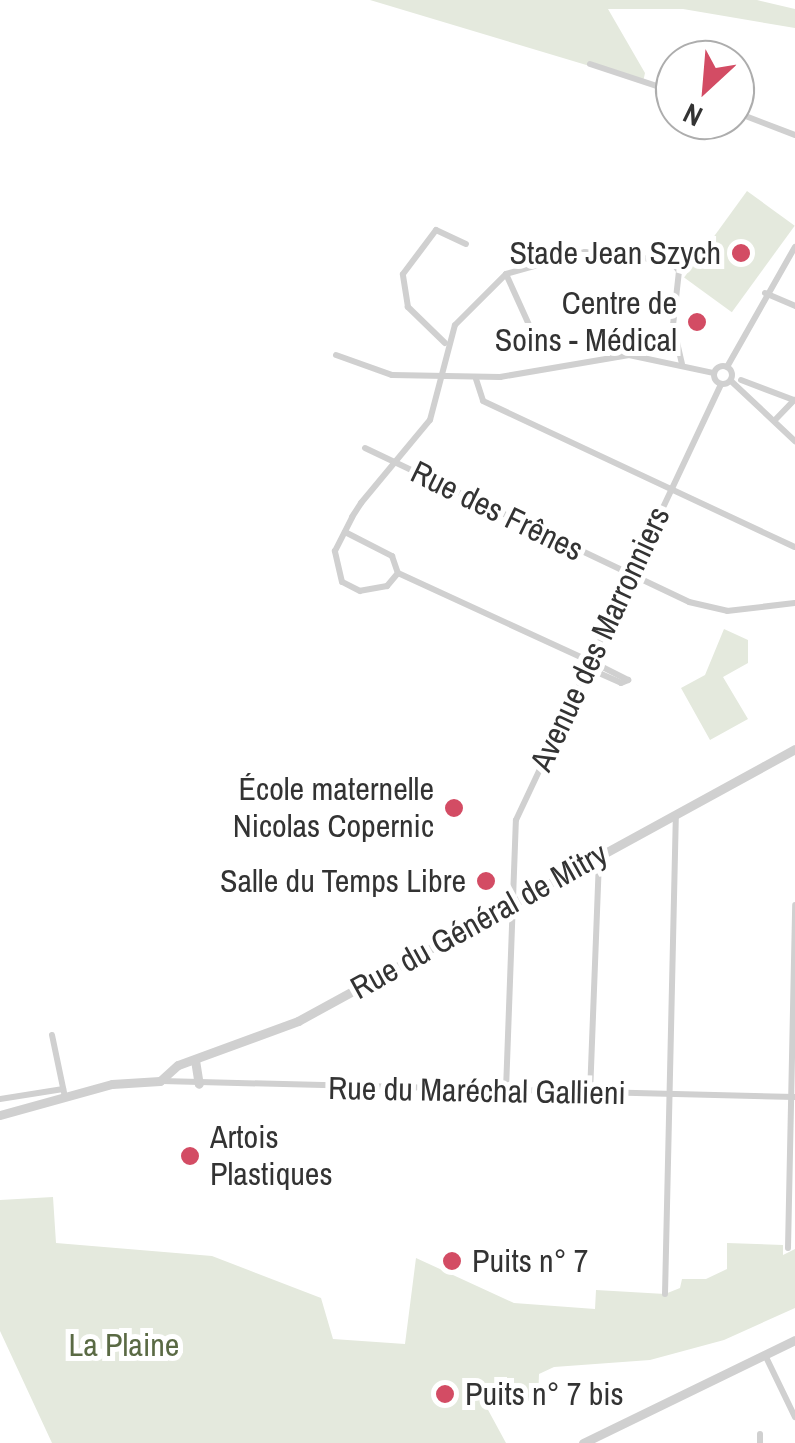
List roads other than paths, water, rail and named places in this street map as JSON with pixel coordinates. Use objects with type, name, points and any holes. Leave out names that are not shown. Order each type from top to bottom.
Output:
[{"type":"street","points":[[590,64],[655,85]]},
{"type":"street","points":[[755,119],[795,134]]},
{"type":"street","points":[[445,343],[408,307],[403,274],[436,230],[466,244]]},
{"type":"street","points":[[336,355],[392,375],[476,379],[629,355],[714,373],[727,367],[765,293],[795,248]]},
{"type":"street","points":[[398,573],[375,591],[342,582],[333,561],[361,503],[398,464],[430,420],[445,343],[469,304],[506,274],[556,258],[616,251],[671,261],[679,271],[672,302],[682,364]]},
{"type":"street","points":[[506,274],[530,329]]},
{"type":"street","points":[[765,293],[795,306]]},
{"type":"street","points":[[727,367],[731,381],[795,442]]},
{"type":"street","points":[[714,373],[720,384],[731,381]]},
{"type":"street","points":[[476,379],[483,401],[795,547]]},
{"type":"street","points":[[742,380],[794,400],[775,420]]},
{"type":"street","name":"Avenue des Marronniers","points":[[506,1090],[516,820],[720,384]]},
{"type":"street","name":"Rue des Frênes","points":[[365,448],[630,575],[710,608],[761,611],[795,603]]},
{"type":"street","points":[[345,532],[392,556],[398,573],[602,667]]},
{"type":"street","name":"Rue du Général de Mitry","points":[[160,1081],[168,1070],[298,1021],[795,748]]},
{"type":"street","points":[[665,1294],[676,813]]},
{"type":"street","points":[[590,1094],[599,856]]},
{"type":"street","points":[[788,1248],[795,905]]},
{"type":"street","points":[[52,1035],[64,1094]]},
{"type":"street","points":[[194,1060],[200,1084]]},
{"type":"street","points":[[0,1116],[64,1094],[112,1084],[160,1081]]},
{"type":"street","name":"Rue du Maréchal Gallieni","points":[[160,1081],[793,1097]]},
{"type":"street","points":[[0,1099],[64,1094]]},
{"type":"street","points":[[583,1443],[795,1340]]},
{"type":"street","points":[[765,1355],[795,1417]]},
{"type":"street","points":[[760,1434],[760,1443]]},
{"type":"place","name":"Stade Jean Szych","points":[[741,253]]},
{"type":"place","name":"Centre de Soins - Médical","points":[[697,322]]},
{"type":"place","name":"École maternelle Nicolas Copernic","points":[[454,808]]},
{"type":"place","name":"Salle du Temps Libre","points":[[486,881]]},
{"type":"place","name":"Artois Plastiques","points":[[190,1156]]},
{"type":"place","name":"Puits n° 7","points":[[452,1261]]},
{"type":"place","name":"Puits n° 7 bis","points":[[445,1394]]},
{"type":"park label","name":"La Plaine","points":[[124,1345]]}]
